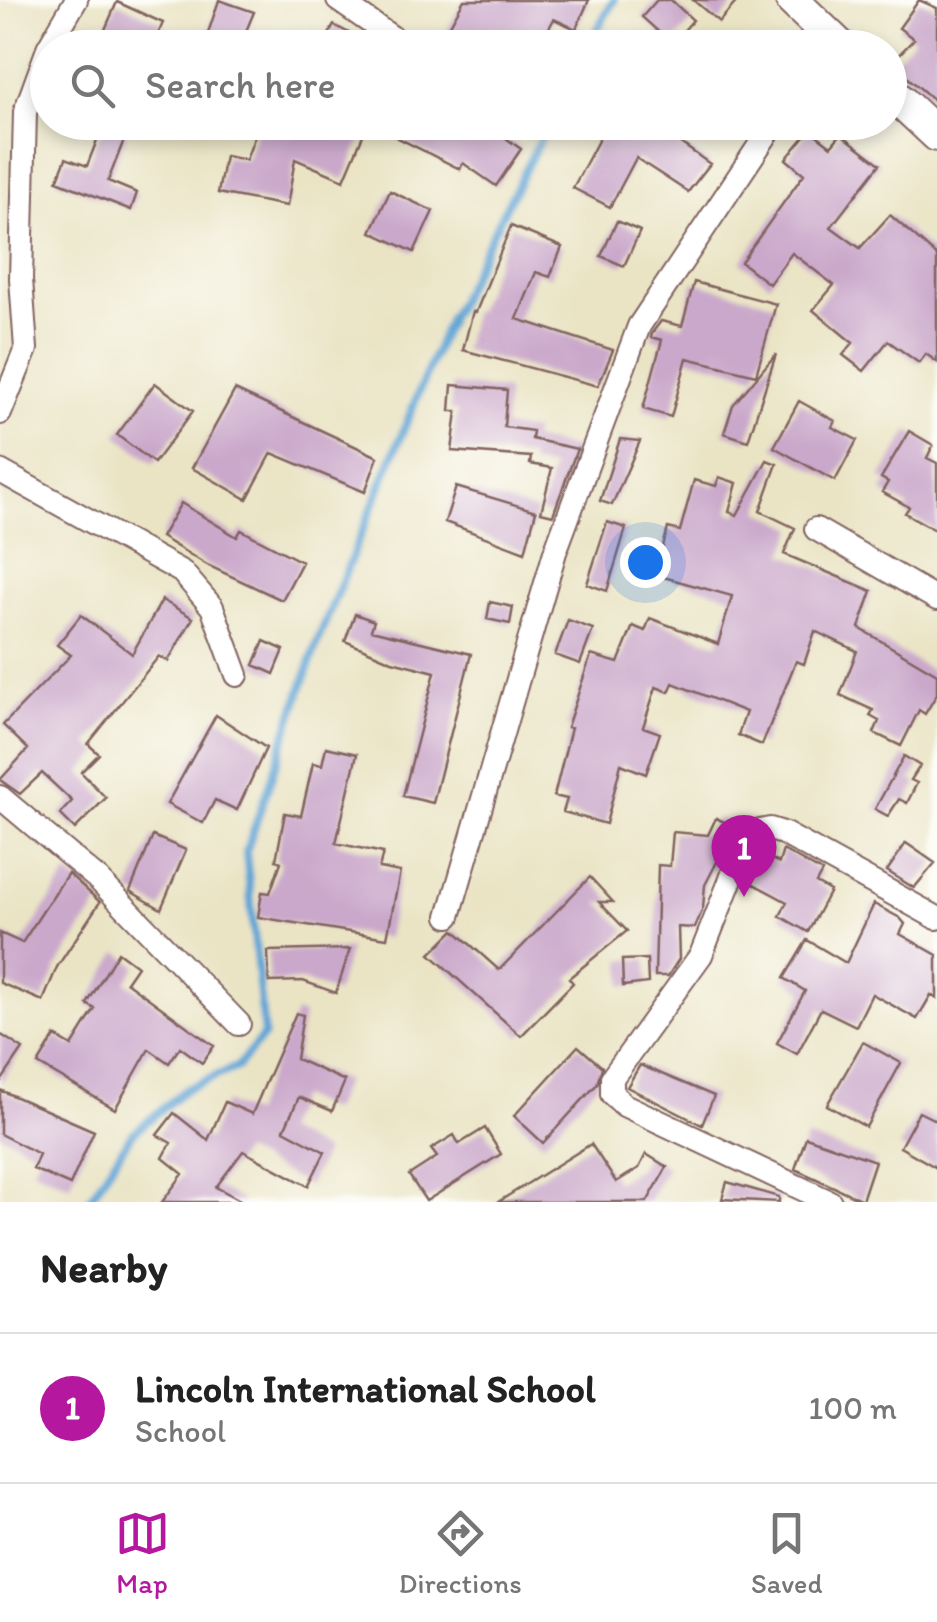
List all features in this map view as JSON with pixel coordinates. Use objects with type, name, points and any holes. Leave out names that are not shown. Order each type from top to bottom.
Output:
[{"type":"street","points":[[58,30],[76,0]]},
{"type":"street","points":[[338,0],[382,30]]},
{"type":"street","points":[[792,0],[820,30]]},
{"type":"street","points":[[0,413],[26,349],[21,278],[25,112],[30,98]]},
{"type":"street","points":[[907,107],[937,135]]},
{"type":"street","points":[[449,916],[556,552],[638,326],[763,140]]},
{"type":"street","points":[[0,471],[182,572],[212,606],[237,675]]},
{"type":"street","points":[[816,529],[937,599]]},
{"type":"street","points":[[0,797],[99,880],[239,1024]]},
{"type":"street","points":[[830,1202],[624,1105],[612,1094],[612,1078],[700,956],[749,833],[770,829],[782,833],[937,918]]},
{"type":"building","points":[[219,0],[254,12],[246,30],[209,30]]},
{"type":"building","points":[[464,0],[589,0],[576,29],[554,19],[548,30],[447,30]]},
{"type":"building","points":[[657,0],[671,0],[693,20],[684,30],[656,30],[642,17]]},
{"type":"building","points":[[693,0],[738,0],[719,22]]},
{"type":"building","points":[[919,0],[937,8],[937,103],[907,77],[907,46],[914,39],[907,30],[899,28]]},
{"type":"building","points":[[117,2],[163,23],[160,30],[105,30]]},
{"type":"building","points":[[97,140],[124,140],[108,181],[137,193],[131,210],[57,181],[66,158],[87,166]]},
{"type":"building","points":[[253,140],[361,140],[344,180],[295,159],[287,206],[218,193],[225,156],[246,160]]},
{"type":"building","points":[[402,140],[509,140],[521,149],[496,186],[463,163],[460,169]]},
{"type":"building","points":[[598,140],[676,140],[710,164],[688,192],[636,158],[610,207],[573,188]]},
{"type":"building","points":[[802,140],[823,140],[831,146],[836,140],[849,140],[880,164],[831,227],[860,248],[890,215],[937,256],[937,362],[926,354],[919,363],[888,341],[864,371],[843,355],[853,343],[813,310],[834,285],[792,253],[769,284],[741,262],[804,174],[786,159]]},
{"type":"building","points":[[390,191],[433,211],[414,252],[371,232]]},
{"type":"building","points":[[617,221],[640,231],[624,266],[601,256]]},
{"type":"building","points":[[511,226],[562,247],[550,277],[536,272],[517,319],[613,350],[598,386],[463,350],[473,311],[476,312]]},
{"type":"building","points":[[694,282],[776,304],[756,375],[687,358],[671,417],[643,409],[662,340],[651,337],[661,321],[682,326]]},
{"type":"building","points":[[776,354],[748,441],[724,433],[733,405]]},
{"type":"building","points":[[155,383],[193,411],[154,463],[117,435]]},
{"type":"building","points":[[452,385],[507,390],[504,427],[533,431],[532,439],[577,449],[553,515],[541,512],[552,468],[530,464],[531,457],[452,451],[457,411],[450,411]]},
{"type":"building","points":[[235,390],[378,457],[365,492],[272,453],[247,499],[192,468]]},
{"type":"building","points":[[799,401],[835,421],[832,427],[857,440],[835,481],[774,447]]},
{"type":"building","points":[[909,431],[933,445],[927,458],[937,463],[937,531],[905,513],[909,507],[882,492],[888,482],[881,478]]},
{"type":"building","points":[[620,439],[640,441],[612,505],[600,501]]},
{"type":"building","points":[[767,460],[777,464],[760,511],[795,528],[784,554],[872,591],[859,628],[937,674],[937,694],[925,714],[919,710],[901,746],[874,733],[879,721],[870,716],[873,710],[840,695],[857,651],[815,631],[804,664],[796,661],[762,745],[738,735],[746,712],[673,683],[669,692],[656,687],[643,727],[660,733],[646,774],[621,764],[606,824],[563,812],[567,799],[554,796],[571,728],[567,727],[591,655],[618,663],[633,626],[645,631],[650,618],[718,644],[732,596],[660,576],[662,566],[658,565],[668,528],[680,531],[694,480],[716,486],[719,477],[737,483],[729,512],[737,515]]},
{"type":"building","points":[[456,487],[536,511],[525,552],[445,522]]},
{"type":"building","points":[[181,503],[237,537],[241,530],[302,562],[282,600],[207,565],[161,537]]},
{"type":"building","points":[[607,522],[626,528],[607,591],[587,584]]},
{"type":"building","points":[[162,600],[193,618],[168,661],[159,656],[88,744],[99,754],[81,772],[106,798],[75,829],[60,814],[72,801],[42,773],[20,794],[0,780],[28,749],[3,725],[71,655],[57,645],[81,615],[132,654]]},
{"type":"building","points":[[490,602],[513,607],[510,624],[487,619]]},
{"type":"building","points":[[355,614],[374,621],[371,630],[471,654],[433,803],[403,796],[435,672],[392,661],[345,641]]},
{"type":"building","points":[[568,620],[593,629],[580,664],[555,655]]},
{"type":"building","points":[[264,641],[284,650],[274,674],[254,665]]},
{"type":"building","points":[[216,715],[266,748],[237,810],[215,800],[203,823],[167,804]]},
{"type":"building","points":[[326,747],[357,754],[336,843],[383,853],[379,868],[400,872],[387,938],[258,917],[262,892],[270,893],[281,862],[276,860],[285,813],[301,816],[313,763],[322,765]]},
{"type":"building","points":[[904,756],[920,766],[911,780],[917,783],[907,803],[899,799],[888,816],[875,809]]},
{"type":"building","points":[[716,818],[735,827],[705,885],[703,908],[695,928],[678,927],[679,959],[668,976],[655,976],[658,865],[670,866],[673,832],[708,835]]},
{"type":"building","points":[[153,836],[186,850],[161,909],[130,891]]},
{"type":"building","points":[[906,843],[935,863],[914,888],[887,871]]},
{"type":"building","points":[[783,850],[822,872],[816,883],[830,891],[808,932],[780,916],[787,902],[750,882],[764,855],[779,863]]},
{"type":"building","points":[[68,873],[100,902],[57,967],[43,1001],[0,983],[0,933],[22,943]]},
{"type":"building","points":[[590,877],[613,902],[599,902],[627,931],[569,978],[573,983],[521,1036],[430,954],[454,930],[499,970]]},
{"type":"building","points":[[874,904],[900,918],[905,924],[900,934],[937,955],[937,998],[931,995],[917,1019],[872,994],[856,1026],[821,1009],[797,1054],[777,1043],[805,991],[784,978],[807,940],[846,963]]},
{"type":"building","points":[[350,949],[336,993],[303,981],[269,982],[268,951]]},
{"type":"building","points":[[118,952],[137,966],[126,982],[214,1046],[202,1063],[180,1047],[169,1063],[149,1049],[115,1109],[38,1064],[55,1036],[72,1046],[95,1009],[87,1004]]},
{"type":"building","points":[[647,959],[648,983],[623,986],[622,960]]},
{"type":"building","points":[[296,1013],[303,1015],[296,1059],[345,1081],[332,1111],[299,1097],[284,1130],[325,1152],[308,1186],[243,1151],[216,1187],[244,1202],[162,1202],[183,1174],[163,1158],[171,1143],[157,1135],[174,1113],[208,1140],[225,1102],[252,1114]]},
{"type":"building","points":[[0,1034],[23,1049],[0,1083]]},
{"type":"building","points":[[863,1042],[901,1063],[866,1127],[827,1105]]},
{"type":"building","points":[[578,1046],[602,1067],[597,1084],[543,1143],[514,1116]]},
{"type":"building","points":[[640,1065],[714,1096],[702,1125],[627,1087]]},
{"type":"building","points":[[0,1090],[94,1131],[70,1185],[33,1169],[39,1154],[0,1134]]},
{"type":"building","points":[[919,1112],[937,1121],[937,1168],[900,1147]]},
{"type":"building","points":[[485,1128],[501,1154],[426,1201],[409,1175],[437,1157],[431,1149],[454,1135],[459,1144]]},
{"type":"building","points":[[806,1137],[875,1161],[862,1200],[795,1169]]},
{"type":"building","points":[[591,1144],[616,1182],[639,1168],[646,1154],[667,1167],[647,1202],[498,1202]]},
{"type":"building","points":[[727,1182],[779,1197],[779,1202],[722,1199]]},
{"type":"waterway","points":[[597,30],[614,0]]},
{"type":"waterway","points":[[88,1202],[131,1135],[186,1089],[237,1067],[264,1035],[246,852],[318,640],[445,328],[540,140]]},
{"type":"place","name":"Lincoln International School","points":[[744,897]]}]
